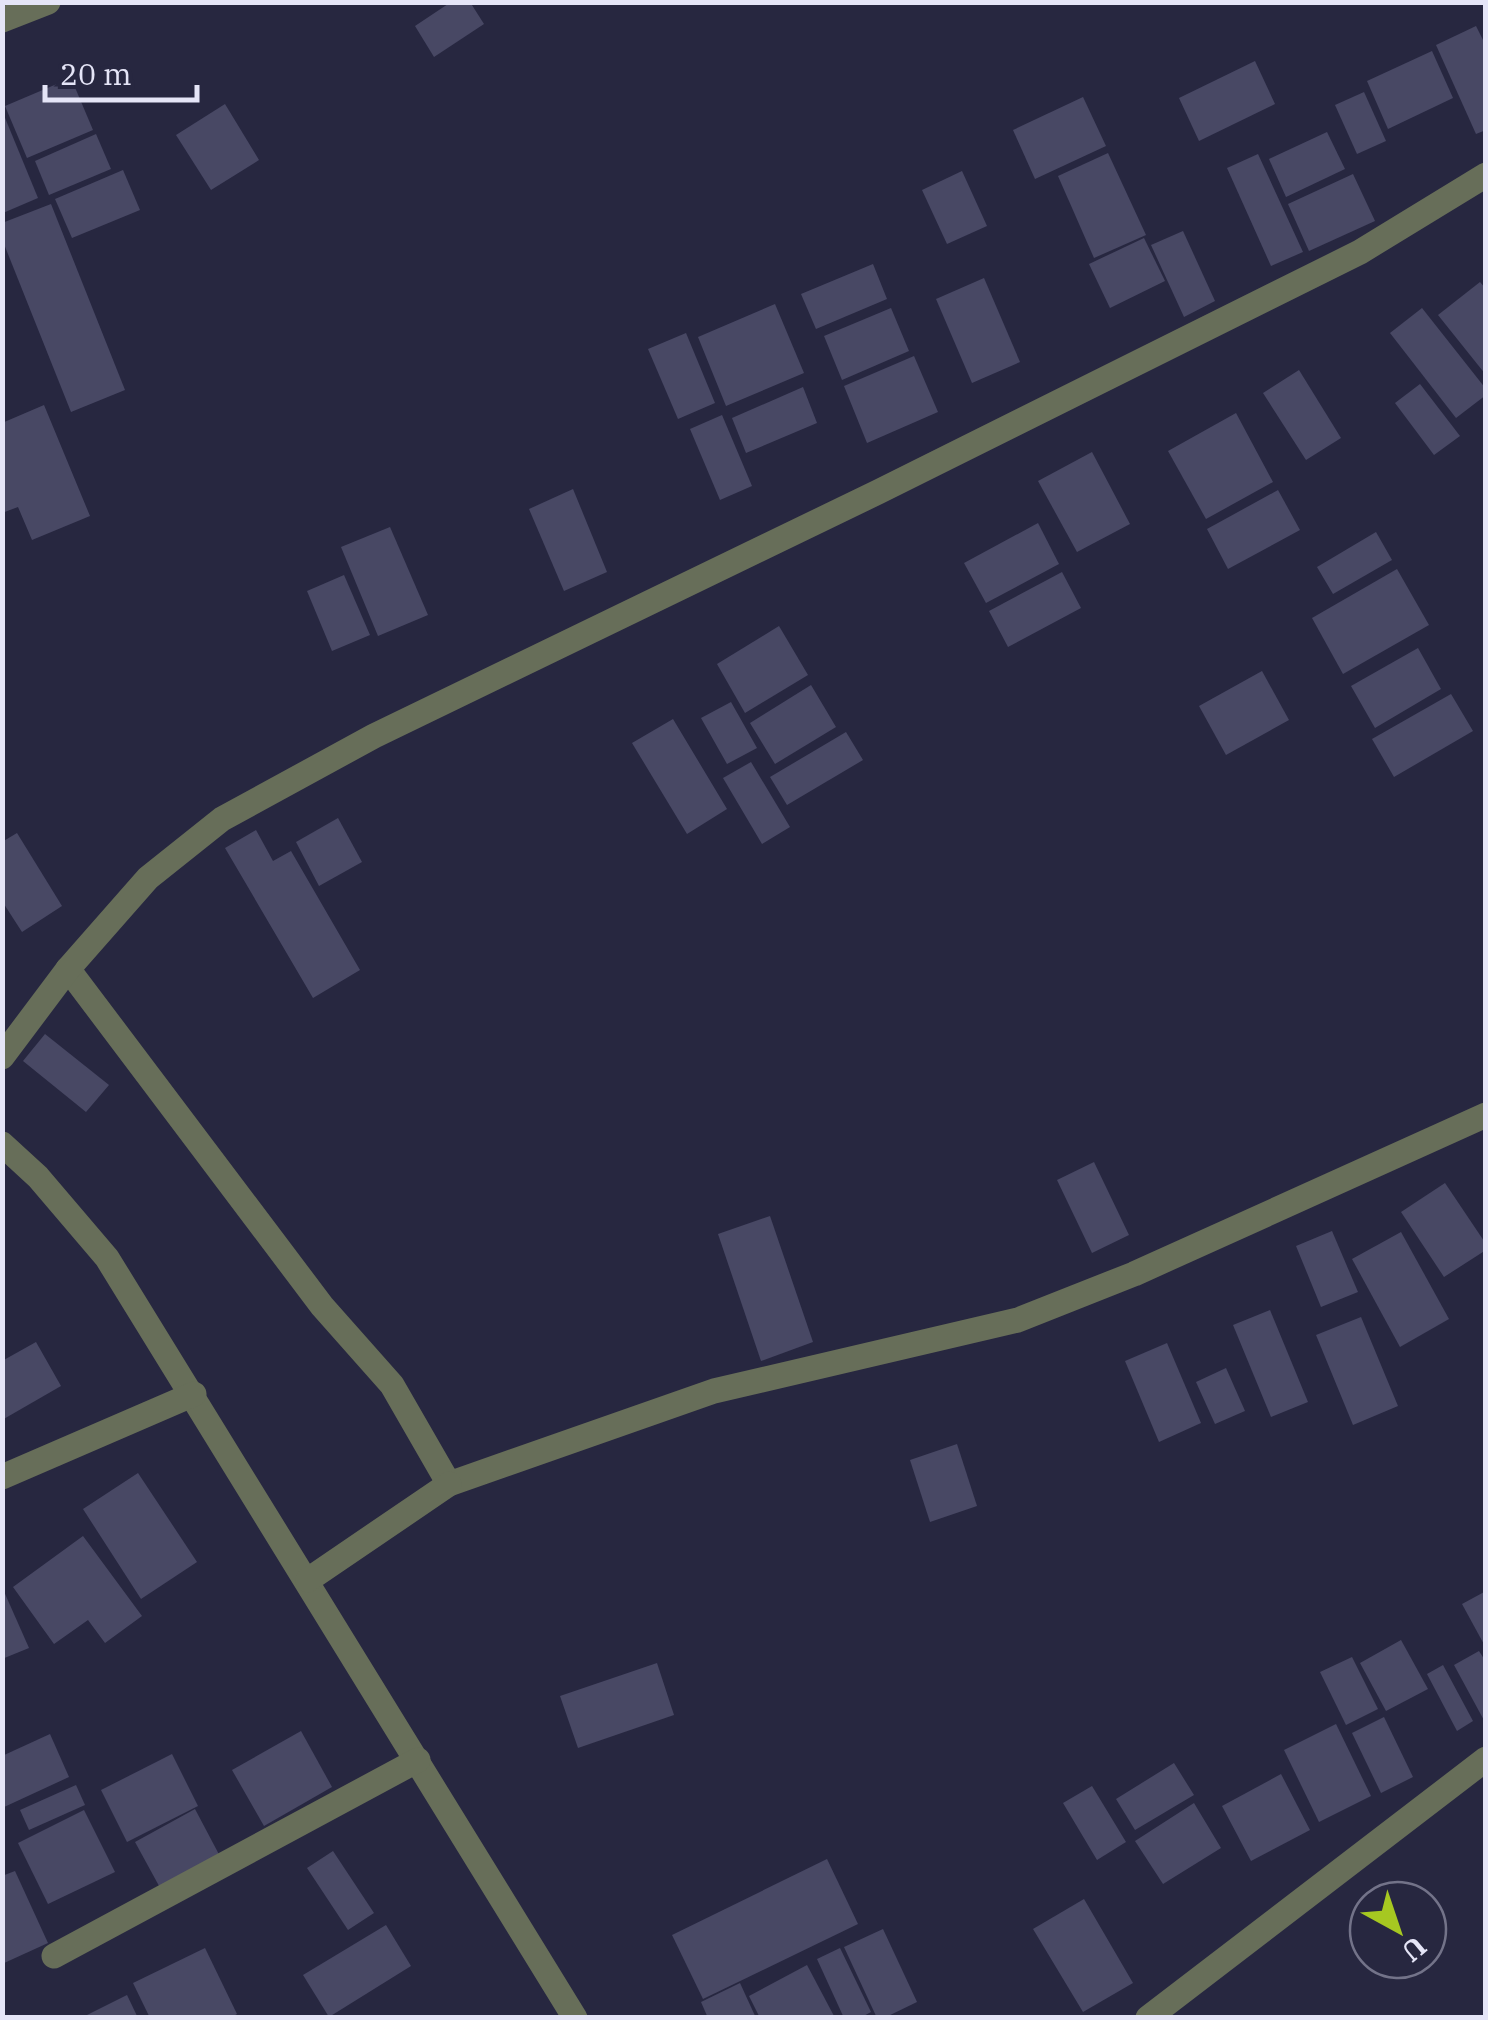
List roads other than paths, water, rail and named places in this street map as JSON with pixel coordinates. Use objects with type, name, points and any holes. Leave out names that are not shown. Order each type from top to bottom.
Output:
[{"type":"street","points":[[2,20],[48,2]]},
{"type":"street","points":[[2,1058],[68,969],[148,878],[222,820],[374,736],[896,484],[1360,252],[1486,175]]},
{"type":"street","points":[[68,969],[322,1306],[392,1385],[449,1484]]},
{"type":"street","points":[[308,1580],[449,1484],[714,1392],[1018,1320],[1134,1274],[1486,1114]]},
{"type":"street","points":[[2,1144],[38,1177],[107,1258],[575,2018]]},
{"type":"street","points":[[2,1477],[194,1394]]},
{"type":"street","points":[[1148,2018],[1486,1759]]},
{"type":"street","points":[[54,1956],[418,1760]]}]
